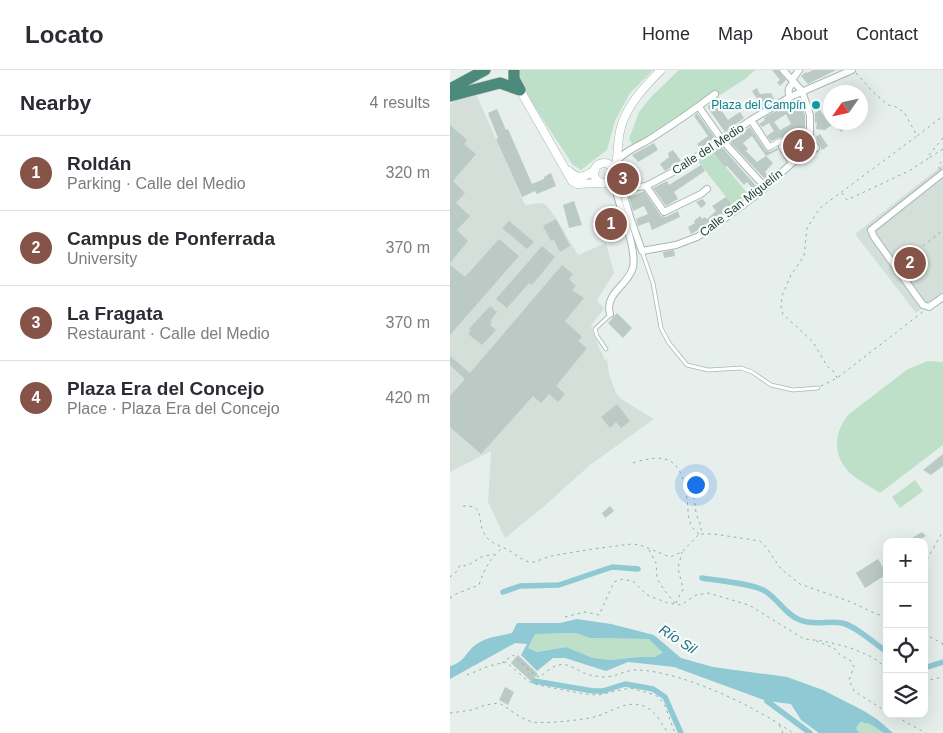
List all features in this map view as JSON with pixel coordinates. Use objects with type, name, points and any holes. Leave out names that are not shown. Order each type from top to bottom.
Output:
[{"type":"highway","points":[[450,89],[485,70]]},
{"type":"highway","points":[[490,70],[500,83],[520,90]]},
{"type":"highway","points":[[512,73],[520,90]]},
{"type":"highway","points":[[450,96],[500,83]]},
{"type":"street","points":[[642,251],[622,189],[614,181],[616,152],[620,129],[628,109],[661,70]]},
{"type":"street","points":[[783,70],[802,92],[810,115],[810,131],[784,146]]},
{"type":"street","points":[[790,97],[789,87],[799,70]]},
{"type":"street","name":"Calle del Medio","points":[[622,189],[646,186],[677,170],[751,120],[790,97],[849,71]]},
{"type":"street","points":[[520,90],[568,175],[577,184],[614,181]]},
{"type":"street","points":[[616,152],[620,157],[716,94]]},
{"type":"street","points":[[698,107],[722,140],[765,188]]},
{"type":"street","points":[[751,120],[769,148],[781,141],[784,146],[782,147],[792,163]]},
{"type":"street","name":"Calle San Miguelín","points":[[642,251],[676,245],[709,230],[765,188],[792,163],[816,148],[810,137],[810,131]]},
{"type":"street","points":[[565,168],[577,177],[582,177],[595,170],[598,165],[605,163],[620,148],[628,151]]},
{"type":"street","points":[[605,163],[611,165],[629,236],[633,263],[630,276],[612,298],[610,314]]},
{"type":"street","points":[[595,170],[595,176],[600,183]]},
{"type":"street","points":[[943,173],[871,230],[874,237],[923,304],[929,307],[943,297]]},
{"type":"street","points":[[646,186],[664,212],[706,190]]},
{"type":"lane","points":[[642,251],[653,283],[661,328],[669,344],[687,365],[708,370],[741,368],[752,372],[771,385],[793,390],[818,388]]},
{"type":"lane","points":[[606,349],[597,336],[595,329],[610,314]]},
{"type":"path","points":[[849,71],[888,105],[904,112],[917,136]]},
{"type":"path","points":[[837,378],[835,373],[827,366],[813,342],[783,314],[781,309],[782,296],[787,284],[804,256],[807,228],[820,208],[943,116]]},
{"type":"path","points":[[929,158],[929,155],[943,138]]},
{"type":"path","points":[[842,193],[847,200],[909,171],[943,149]]},
{"type":"path","points":[[943,160],[938,166],[943,173]]},
{"type":"path","points":[[908,258],[943,230]]},
{"type":"path","points":[[818,388],[837,378],[929,307]]},
{"type":"path","points":[[633,463],[650,458],[670,460],[677,466],[685,488],[688,519],[692,528],[699,534],[714,534],[760,541],[781,569],[800,584],[851,602],[883,616]]},
{"type":"path","points":[[463,506],[472,505],[476,508],[480,515],[482,531],[497,546],[508,550],[521,559],[532,562],[552,556],[632,544],[670,557],[682,552],[701,532],[702,527],[696,513],[693,494],[685,488]]},
{"type":"path","points":[[928,558],[943,531]]},
{"type":"path","points":[[450,598],[479,585],[490,559],[502,548]]},
{"type":"path","points":[[649,549],[656,563],[657,579],[676,603]]},
{"type":"path","points":[[676,603],[683,590],[678,568],[682,552]]},
{"type":"path","points":[[450,577],[457,571],[460,565],[467,566],[481,557],[497,553]]},
{"type":"path","points":[[565,617],[585,612],[599,615],[614,582],[623,578],[634,582],[647,595],[668,603],[681,605],[696,595],[708,593],[749,605],[804,639],[823,641],[851,648],[872,657],[883,665]]},
{"type":"path","points":[[928,637],[943,646]]},
{"type":"path","points":[[816,640],[834,648],[840,655],[851,661],[854,667],[849,680],[854,690],[883,709]]},
{"type":"path","points":[[467,674],[502,662],[513,655],[536,676],[540,677],[557,665],[564,664],[586,674],[608,677],[632,669],[670,674],[732,698],[779,723],[793,733]]},
{"type":"path","points":[[502,662],[506,662],[528,682],[538,685],[584,694],[598,695],[630,688],[652,694],[659,697],[676,733]]},
{"type":"path","points":[[928,680],[943,677]]},
{"type":"path","points":[[450,713],[499,703],[526,720],[541,722],[588,718],[624,706],[640,705],[651,710],[658,717],[668,733]]},
{"type":"path","points":[[898,718],[926,733]]},
{"type":"path","points":[[779,723],[783,733]]},
{"type":"shaded area","points":[[477,96],[525,205],[542,203],[546,205],[578,255],[606,243],[614,273],[597,300],[604,309],[591,325],[605,360],[607,359],[609,374],[616,393],[621,399],[654,419],[590,465],[505,538],[488,502],[491,451],[450,472],[450,105],[456,99]]},
{"type":"shaded area","points":[[943,165],[943,292],[916,313],[855,234]]},
{"type":"green space","points":[[518,70],[653,70],[630,93],[615,121],[607,150],[581,170],[573,165],[519,83]]},
{"type":"green space","points":[[679,70],[755,70],[745,79],[720,95],[715,91],[633,146],[629,139],[639,112],[651,97]]},
{"type":"green space","points":[[805,136],[811,145],[801,152],[795,143]]},
{"type":"green space","points":[[713,152],[749,195],[734,207],[697,160]]},
{"type":"green space","points":[[928,361],[943,362],[943,445],[880,493],[854,477],[840,460],[837,444],[840,429],[849,414],[908,369]]},
{"type":"green space","points":[[915,480],[923,491],[900,508],[892,497]]},
{"type":"green space","points":[[576,633],[590,638],[650,639],[663,653],[654,657],[611,660],[593,658],[566,647],[537,652],[528,648],[535,634]]},
{"type":"green space","points":[[859,722],[870,724],[884,733],[859,733],[856,728]]},
{"type":"water","points":[[577,619],[611,624],[654,635],[681,658],[713,667],[787,677],[823,690],[864,711],[893,733],[884,733],[870,724],[860,722],[856,728],[859,733],[819,733],[801,720],[791,704],[767,701],[674,667],[628,662],[606,671],[565,658],[553,658],[537,671],[521,655],[527,644],[515,643],[450,679],[450,666],[461,661],[478,643],[492,637],[512,633],[517,623],[560,623]],"holes":[[[576,633],[590,638],[649,639],[663,653],[654,657],[611,660],[593,658],[566,647],[537,652],[528,648],[535,634]]]},
{"type":"building","points":[[772,70],[778,70],[786,80],[780,86],[777,82],[780,80]]},
{"type":"building","points":[[813,70],[836,70],[808,84],[801,76]]},
{"type":"building","points":[[757,88],[760,94],[771,93],[774,99],[757,111],[752,104],[758,100],[752,91]]},
{"type":"building","points":[[719,97],[722,101],[719,107],[728,120],[740,112],[744,118],[725,132],[708,108]]},
{"type":"building","points":[[792,101],[794,105],[801,103],[805,116],[805,128],[784,138],[781,137],[771,141],[767,136],[774,131],[769,123],[762,127],[759,124],[765,120],[764,118]],"holes":[[[786,114],[791,124],[780,130],[774,122]]]},
{"type":"building","points":[[497,109],[506,130],[508,129],[532,184],[544,179],[544,177],[551,173],[556,186],[537,194],[535,191],[522,197],[496,139],[498,138],[488,113]]},
{"type":"building","points":[[820,110],[823,114],[823,130],[816,129],[815,113]]},
{"type":"building","points":[[697,113],[715,138],[700,148],[697,144],[708,136],[694,116]]},
{"type":"building","points":[[450,125],[467,140],[464,144],[476,154],[453,181],[465,193],[456,203],[470,216],[457,230],[468,241],[450,263]]},
{"type":"building","points":[[750,127],[766,151],[770,152],[777,148],[778,150],[766,156],[773,163],[765,172],[769,177],[766,180],[729,141]],"holes":[[[752,136],[766,156],[757,162],[746,151],[748,149],[743,143]]]},
{"type":"building","points":[[820,134],[828,146],[822,150],[816,137]]},
{"type":"building","points":[[654,143],[658,150],[638,162],[632,155]]},
{"type":"building","points":[[721,146],[758,188],[754,191],[747,182],[744,185],[727,166],[725,167],[713,152]]},
{"type":"building","points":[[673,150],[681,161],[665,171],[660,164],[669,157],[668,153]]},
{"type":"building","points":[[701,165],[705,171],[674,192],[678,199],[666,206],[653,188],[667,181],[669,185]]},
{"type":"building","points":[[633,169],[635,182],[626,183],[621,181],[622,171]]},
{"type":"building","points":[[644,191],[661,216],[666,217],[678,211],[680,217],[652,230],[649,222],[638,226],[636,219],[648,214],[644,206],[633,211],[628,193],[630,193],[631,197]]},
{"type":"building","points":[[726,197],[733,206],[691,234],[688,227],[695,223],[694,221],[700,216],[702,219],[705,217],[707,219],[716,211],[712,206]]},
{"type":"building","points":[[703,199],[706,204],[701,208],[696,202]]},
{"type":"building","points":[[574,201],[582,225],[569,228],[563,205]]},
{"type":"building","points":[[556,219],[570,246],[560,252],[554,240],[551,241],[543,226]]},
{"type":"building","points":[[509,221],[534,242],[527,249],[502,228]]},
{"type":"building","points":[[499,239],[519,256],[450,335],[450,265],[465,277]]},
{"type":"building","points":[[542,246],[555,257],[532,285],[529,283],[507,308],[496,299]]},
{"type":"building","points":[[674,250],[675,256],[664,258],[663,252]]},
{"type":"building","points":[[562,265],[573,274],[569,279],[576,286],[572,290],[584,298],[565,321],[582,337],[578,341],[587,348],[556,386],[565,394],[558,402],[549,394],[541,403],[533,396],[481,454],[450,427],[450,396],[465,379],[450,365],[450,356],[470,373]]},
{"type":"building","points":[[490,306],[497,312],[490,321],[492,323],[490,325],[496,330],[482,345],[468,334],[471,331],[469,329]]},
{"type":"building","points":[[617,313],[632,328],[623,338],[608,323]]},
{"type":"building","points":[[617,404],[630,421],[621,428],[616,422],[610,428],[601,417]]},
{"type":"building","points":[[943,454],[943,466],[931,475],[923,470]]},
{"type":"building","points":[[610,506],[614,511],[605,518],[602,513]]},
{"type":"building","points":[[922,532],[926,536],[922,538],[912,538]]},
{"type":"building","points":[[878,559],[883,567],[883,577],[865,588],[856,573]]},
{"type":"building","points":[[518,655],[538,674],[531,681],[511,663]]},
{"type":"building","points":[[505,687],[514,692],[508,705],[499,700]]},
{"type":"waterway","points":[[503,592],[520,586],[559,585],[612,567],[638,569]]},
{"type":"waterway","points":[[702,578],[759,588],[770,594],[795,618],[811,623],[842,623],[859,631],[883,649]]},
{"type":"waterway","points":[[928,667],[943,662]]},
{"type":"waterway","points":[[534,681],[593,691],[603,691],[625,684],[653,689],[665,697],[681,733]]},
{"type":"waterway","points":[[767,701],[810,733]]},
{"type":"place","name":"Plaza del Campín","points":[[816,105]]},
{"type":"place","name":"Plaza Era del Concejo","points":[[799,146]]},
{"type":"place","name":"La Fragata","points":[[623,179]]},
{"type":"place","name":"Roldán","points":[[611,224]]},
{"type":"place","name":"Campus de Ponferrada","points":[[910,263]]},
{"type":"water label","name":"Río Sil","points":[[678,639]]}]
